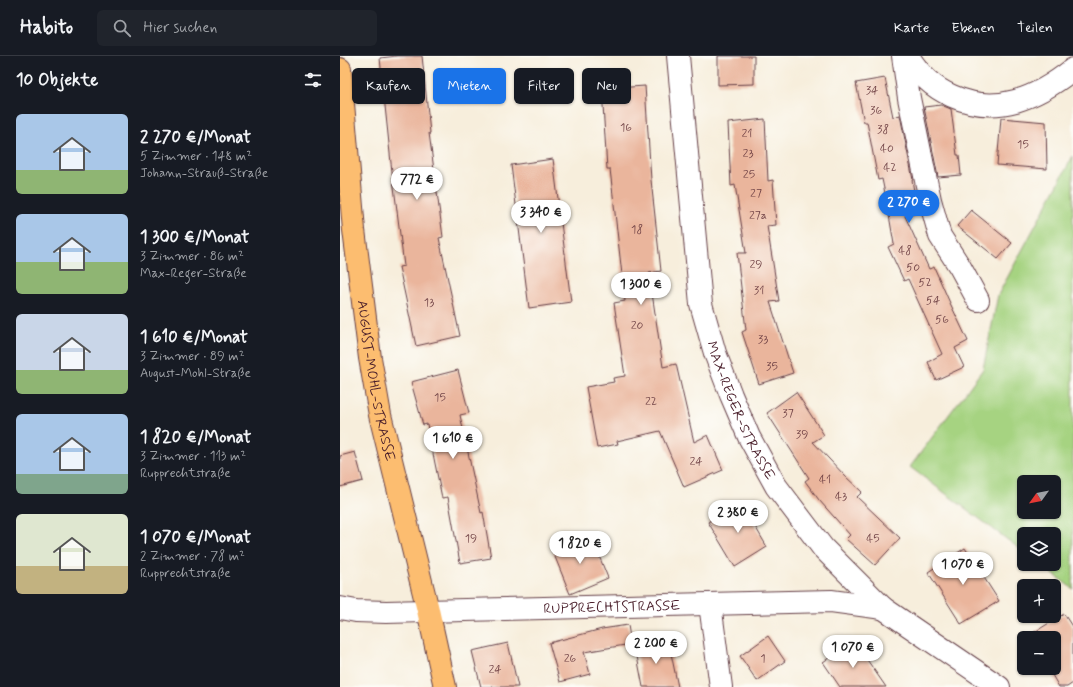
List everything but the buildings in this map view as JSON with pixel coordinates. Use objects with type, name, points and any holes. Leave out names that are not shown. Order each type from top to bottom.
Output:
[{"type":"main road","name":"AUGUST-MOHL-STRASSE","points":[[340,69],[354,230],[370,358],[380,415],[391,464],[428,610],[445,687]]},
{"type":"street","name":"MAX-REGER-STRASSE","points":[[678,56],[701,304],[715,353],[731,395],[750,437],[776,486],[822,548],[883,608],[999,687]]},
{"type":"street","points":[[903,56],[912,114],[930,200],[940,236],[960,267],[978,300]]},
{"type":"street","points":[[908,56],[916,69],[941,91],[976,104],[995,105],[1023,99],[1044,89],[1073,70]]},
{"type":"street","name":"RUPPRECHTSTRASSE","points":[[340,608],[356,611],[386,612],[831,601],[883,608]]},
{"type":"street","points":[[710,604],[721,687]]},
{"type":"green space","points":[[1073,156],[1073,589],[1049,571],[1061,571],[1061,527],[1017,527],[1017,547],[910,467],[983,369],[998,295]]}]
